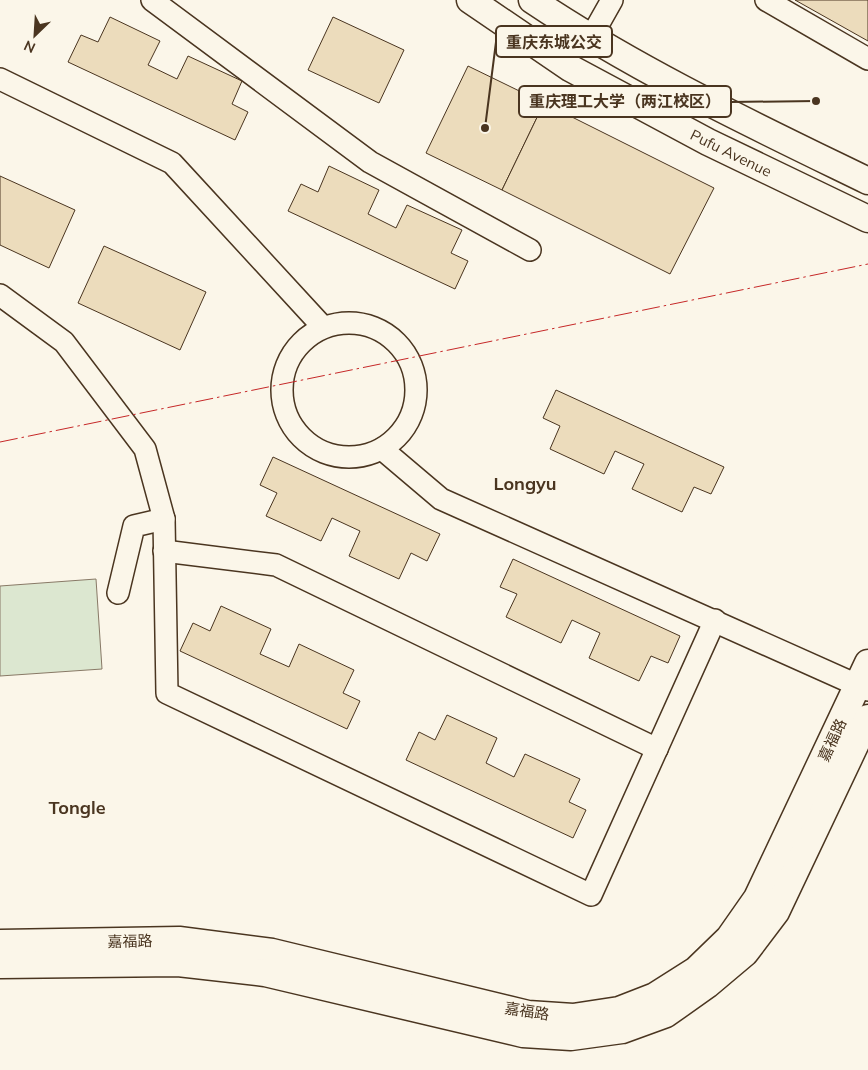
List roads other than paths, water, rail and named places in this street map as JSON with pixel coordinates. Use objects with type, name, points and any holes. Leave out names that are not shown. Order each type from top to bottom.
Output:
[{"type":"main road","name":"Pufu Avenue","points":[[470,0],[570,68],[708,142],[868,219]]},
{"type":"main road","points":[[532,0],[590,39],[722,110],[868,181]]},
{"type":"main road","name":"嘉福路","points":[[0,943],[179,940],[272,952],[528,1014],[573,1017],[619,1010],[655,996],[696,970],[728,938],[757,898],[865,679]]},
{"type":"main road","name":"嘉福路","points":[[0,965],[178,963],[265,973],[523,1034],[571,1037],[622,1030],[666,1014],[707,985],[745,953],[776,912],[868,718]]},
{"type":"street","points":[[152,0],[370,162],[530,250]]},
{"type":"street","points":[[590,39],[612,0]]},
{"type":"street","points":[[766,0],[868,58]]},
{"type":"street","points":[[0,79],[172,163],[323,327]]},
{"type":"street","points":[[0,295],[64,342],[145,450],[164,519],[167,693],[591,895],[715,620]]},
{"type":"street","points":[[345,322],[368,325],[388,334],[405,351],[415,371],[417,394],[412,416],[400,435],[382,449],[362,457],[333,455],[319,450],[301,437],[288,419],[282,398],[285,370],[290,356],[304,339],[323,327],[345,322]]},
{"type":"street","points":[[382,449],[441,499],[715,620],[865,679]]},
{"type":"street","points":[[118,593],[134,526],[164,519]]},
{"type":"street","points":[[164,551],[276,564],[657,749]]},
{"type":"place","name":"重庆理工大学（两江校区）","points":[[816,101]]},
{"type":"place","name":"重庆东城公交","points":[[485,128]]},
{"type":"district","name":"Longyu","points":[[525,483]]},
{"type":"district","name":"Tongle","points":[[77,807]]}]
